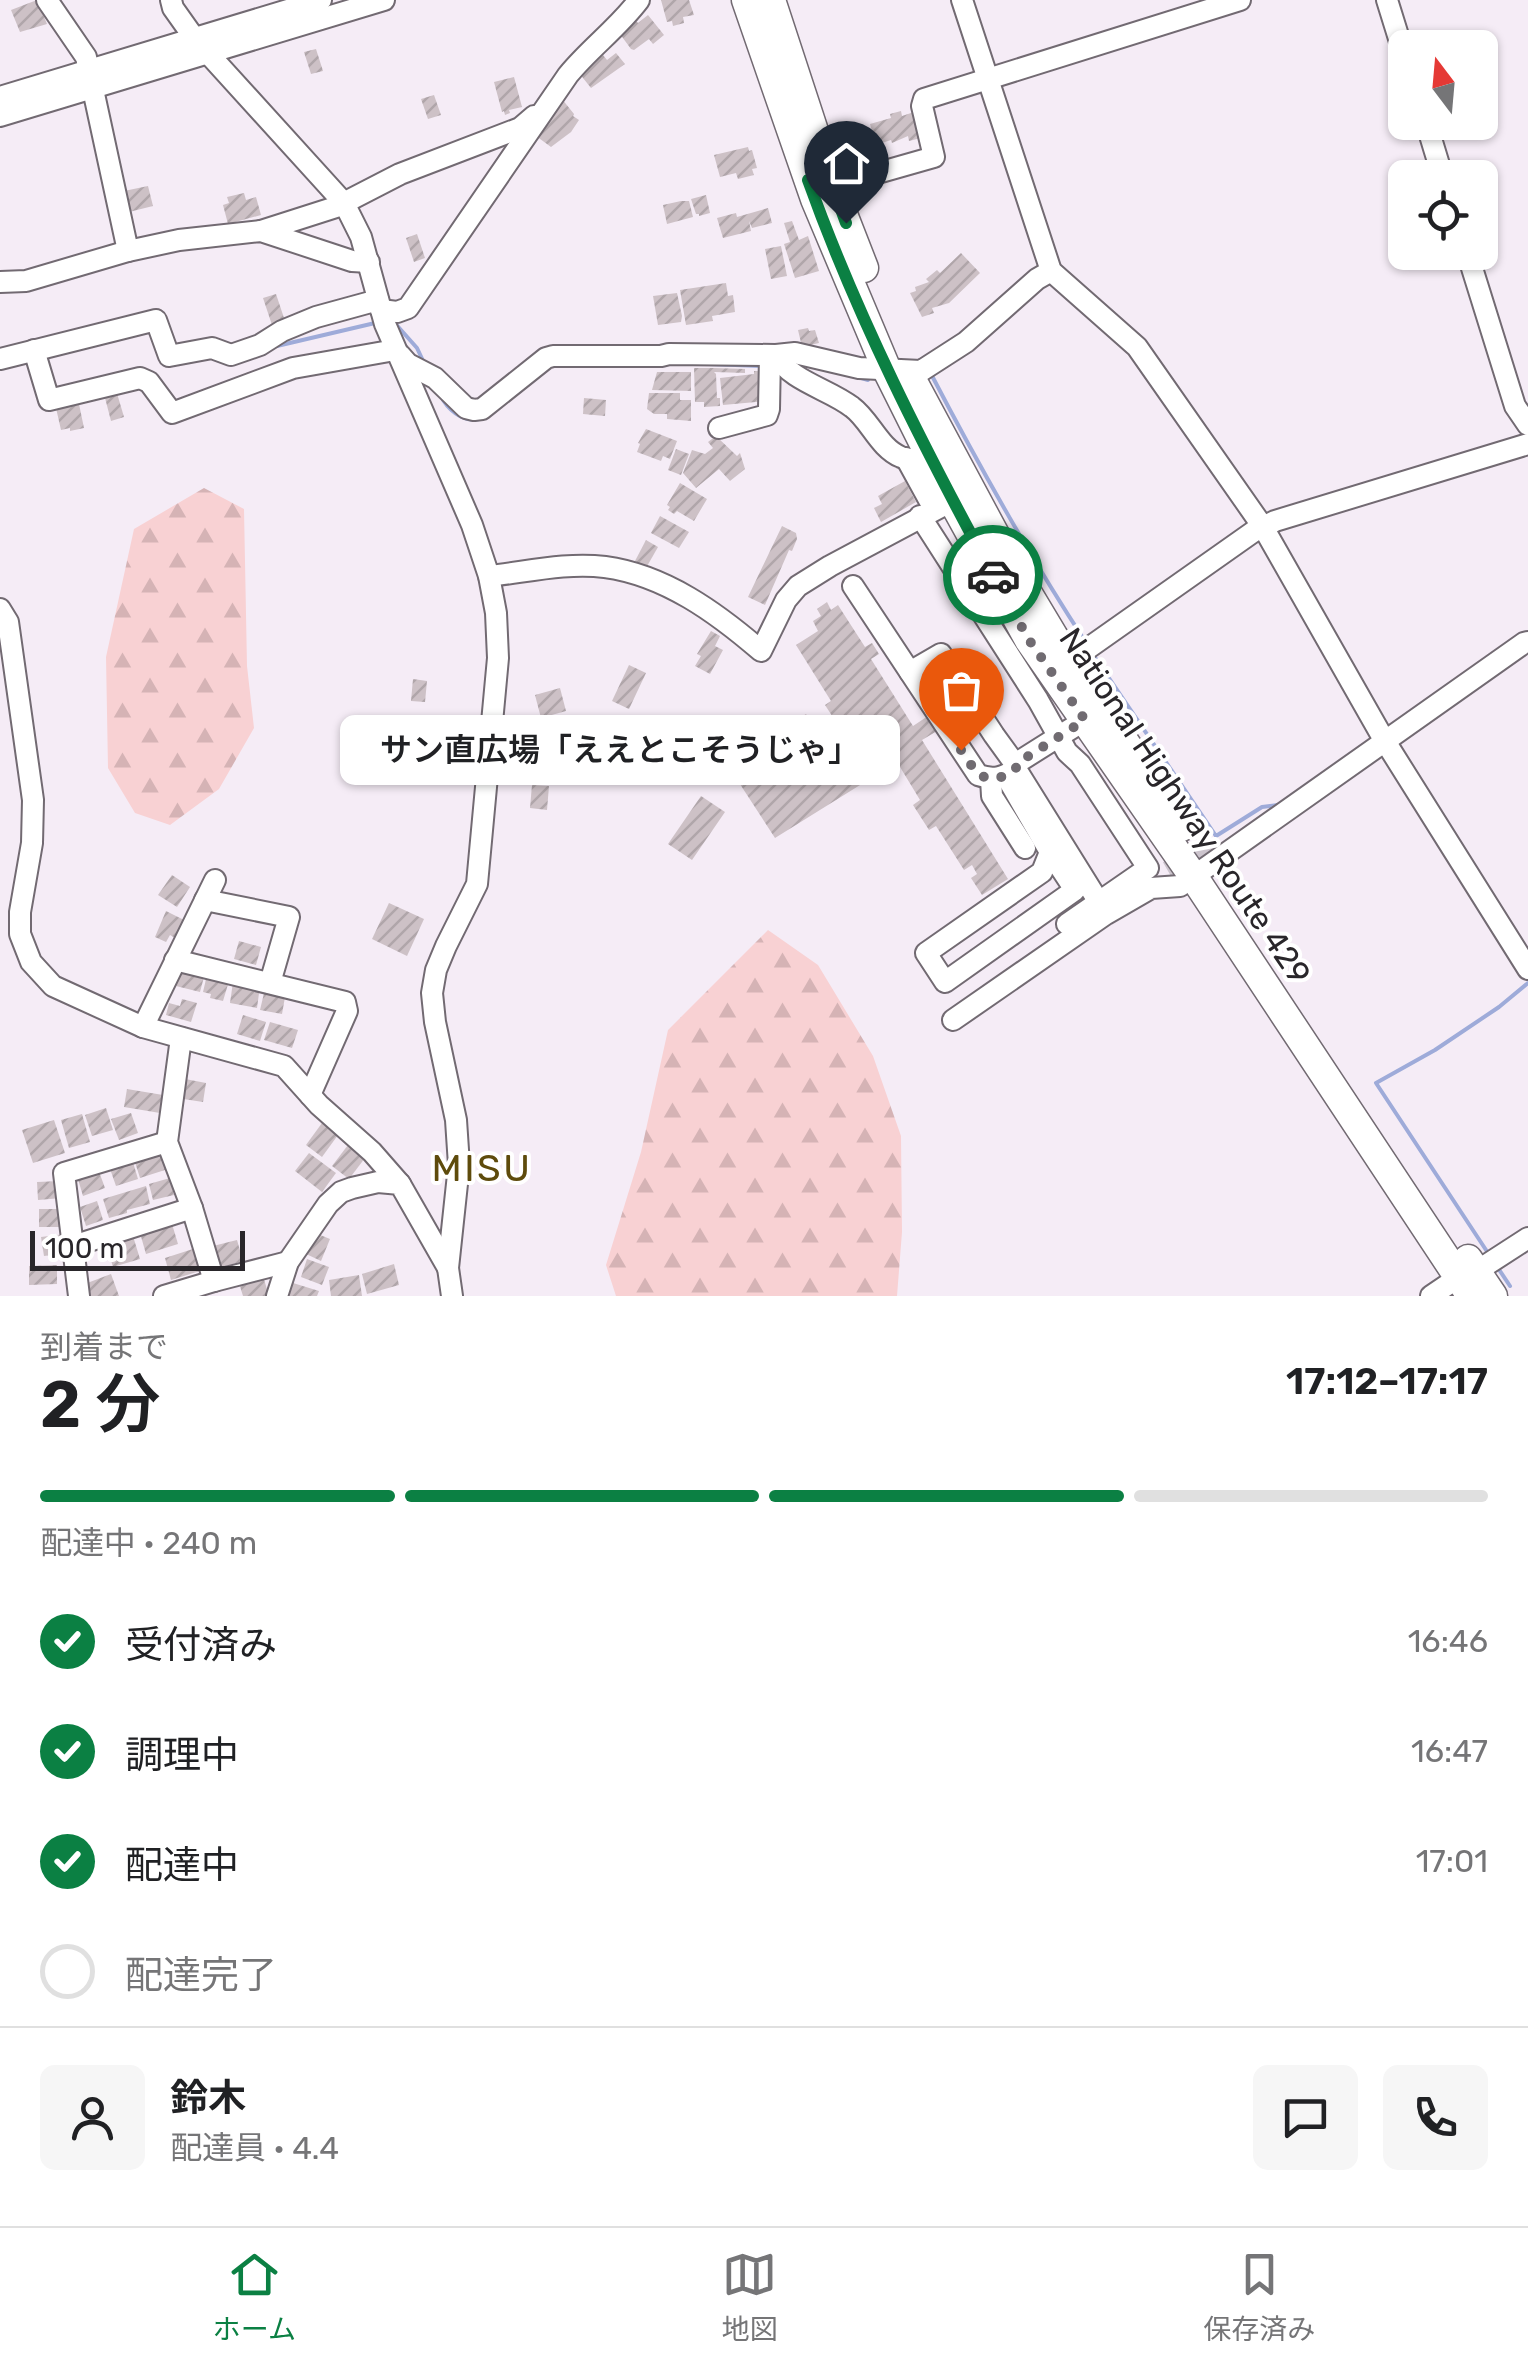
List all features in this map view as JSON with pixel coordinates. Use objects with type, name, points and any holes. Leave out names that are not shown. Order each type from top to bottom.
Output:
[{"type":"highway","name":"National Highway Route 429","points":[[746,0],[823,180],[944,504],[1029,640],[1094,715],[1184,862]]},
{"type":"highway","name":"National Highway Route 429","points":[[771,0],[823,180]]},
{"type":"highway","name":"National Highway Route 429","points":[[944,504],[1015,572],[1083,652],[1094,715],[1184,862],[1493,1296]]},
{"type":"street","points":[[47,0],[86,57],[128,251]]},
{"type":"street","points":[[171,0],[202,46],[344,203],[361,237],[395,350],[454,480],[489,576],[498,658],[477,884],[446,946],[432,992],[456,1120],[459,1165],[448,1268],[452,1296]]},
{"type":"street","points":[[202,46],[321,0]]},
{"type":"street","points":[[0,116],[91,80],[202,46],[384,0]]},
{"type":"street","points":[[0,359],[156,320],[169,356],[212,348],[231,355],[316,317],[408,308],[584,55],[639,0]]},
{"type":"street","points":[[962,0],[1051,271],[1138,347],[1264,528],[1383,738],[1528,969]]},
{"type":"street","points":[[823,180],[934,157],[922,106],[924,100],[1240,0]]},
{"type":"street","points":[[1386,0],[1396,30]]},
{"type":"street","points":[[0,98],[91,80]]},
{"type":"street","points":[[0,282],[26,281],[180,240],[261,231],[344,203],[400,174],[520,128],[552,98]]},
{"type":"street","points":[[261,231],[352,261],[369,262]]},
{"type":"street","points":[[1473,270],[1515,406],[1528,425]]},
{"type":"street","points":[[395,350],[408,364],[435,378],[466,408],[474,410],[482,410],[553,356],[795,353],[860,368],[921,371],[966,342],[1051,271]]},
{"type":"street","points":[[34,350],[48,400],[140,378],[149,382],[172,413],[293,368],[395,350]]},
{"type":"street","points":[[719,428],[767,414],[773,355]]},
{"type":"street","points":[[773,355],[782,366],[857,410],[889,450],[929,456]]},
{"type":"street","points":[[1083,652],[1254,532],[1276,521],[1528,444]]},
{"type":"street","points":[[489,576],[565,567],[602,566],[631,572],[704,606],[761,651],[786,600],[798,586],[944,504],[1067,752],[1184,862]]},
{"type":"street","points":[[853,586],[978,775],[1007,772]]},
{"type":"street","points":[[0,609],[8,622],[33,800],[32,842],[20,912],[20,934],[31,962],[53,986],[143,1027],[284,1066],[400,1184],[448,1268]]},
{"type":"street","points":[[956,1017],[1102,908],[1278,816],[1383,738],[1528,642]]},
{"type":"street","points":[[910,672],[941,654],[994,736],[1007,772],[1074,890],[945,982],[926,953],[1042,872],[1050,852]]},
{"type":"street","points":[[1026,848],[992,796],[1007,772],[1094,715]]},
{"type":"street","points":[[1007,772],[1102,908]]},
{"type":"street","points":[[1102,908],[1151,888],[1180,886],[1184,862]]},
{"type":"street","points":[[143,1027],[215,880]]},
{"type":"street","points":[[205,900],[289,917],[270,983]]},
{"type":"street","points":[[176,960],[345,1002],[347,1012],[310,1095]]},
{"type":"street","points":[[181,1038],[167,1142],[214,1281]]},
{"type":"street","points":[[79,1296],[64,1173],[167,1142]]},
{"type":"street","points":[[277,1296],[288,1262],[328,1204],[341,1192],[378,1182],[400,1184]]},
{"type":"street","points":[[73,1246],[192,1208]]},
{"type":"street","points":[[1431,1296],[1479,1273],[1528,1238]]},
{"type":"street","points":[[164,1296],[288,1262]]},
{"type":"green space","points":[[204,488],[244,509],[247,666],[254,728],[219,789],[170,825],[135,813],[108,768],[106,657],[134,529]]},
{"type":"green space","points":[[768,930],[818,965],[873,1056],[901,1136],[902,1232],[897,1296],[616,1296],[606,1265],[641,1152],[668,1030]]},
{"type":"building","points":[[37,0],[47,24],[20,32],[11,10]]},
{"type":"building","points":[[661,0],[689,0],[694,15],[683,17],[684,23],[673,26],[672,21],[667,22]]},
{"type":"building","points":[[631,15],[638,23],[648,15],[664,35],[653,44],[649,39],[631,49],[617,30]]},
{"type":"building","points":[[316,49],[323,71],[311,74],[304,52]]},
{"type":"building","points":[[616,53],[625,64],[591,88],[579,73],[603,55],[607,60]]},
{"type":"building","points":[[514,77],[522,107],[505,115],[494,82]]},
{"type":"building","points":[[434,95],[441,115],[428,119],[421,99]]},
{"type":"building","points":[[562,99],[579,120],[571,132],[551,147],[532,133]]},
{"type":"building","points":[[901,111],[902,116],[917,111],[925,137],[909,141],[908,136],[876,145],[870,124]]},
{"type":"building","points":[[748,147],[757,168],[752,169],[754,175],[738,179],[736,173],[720,177],[714,155]]},
{"type":"building","points":[[148,186],[153,206],[129,212],[124,191]]},
{"type":"building","points":[[244,193],[246,200],[256,197],[261,215],[228,224],[223,205],[229,203],[227,197]]},
{"type":"building","points":[[706,195],[710,213],[699,216],[691,199]]},
{"type":"building","points":[[689,201],[693,217],[667,224],[663,205]]},
{"type":"building","points":[[768,208],[772,223],[752,228],[749,221],[751,231],[723,238],[717,218]]},
{"type":"building","points":[[792,221],[799,240],[808,236],[819,271],[795,278],[784,244],[790,242],[784,223]]},
{"type":"building","points":[[417,234],[425,258],[414,262],[406,238]]},
{"type":"building","points":[[781,246],[787,276],[771,279],[765,249]]},
{"type":"building","points":[[961,253],[980,273],[949,303],[932,308],[934,313],[922,317],[910,293],[929,282],[926,279],[937,270],[940,273]]},
{"type":"building","points":[[726,283],[728,296],[733,295],[735,312],[712,316],[713,321],[686,325],[680,290]]},
{"type":"building","points":[[677,293],[681,322],[658,325],[653,296]]},
{"type":"building","points":[[276,294],[285,321],[272,325],[263,298]]},
{"type":"building","points":[[798,330],[815,330],[819,343],[802,347]]},
{"type":"building","points":[[694,368],[745,369],[745,373],[714,372],[720,406],[704,407],[704,402],[695,402]]},
{"type":"building","points":[[763,371],[766,401],[723,405],[720,378]]},
{"type":"building","points":[[657,372],[691,372],[691,391],[652,390]]},
{"type":"building","points":[[116,390],[124,417],[111,421],[104,394]]},
{"type":"building","points":[[649,393],[680,393],[680,400],[691,400],[691,421],[654,414],[647,409]]},
{"type":"building","points":[[584,398],[606,400],[605,416],[583,414]]},
{"type":"building","points":[[79,404],[84,428],[61,430],[56,408]]},
{"type":"building","points":[[646,429],[677,441],[670,459],[663,456],[661,461],[637,452]]},
{"type":"building","points":[[716,436],[737,456],[740,453],[745,469],[730,481],[719,469],[696,488],[683,473],[692,450],[705,454],[713,448],[708,442]]},
{"type":"building","points":[[676,449],[689,454],[681,475],[668,470]]},
{"type":"building","points":[[905,481],[916,502],[881,522],[874,508],[882,504],[878,496]]},
{"type":"building","points":[[680,483],[707,499],[694,521],[668,510]]},
{"type":"building","points":[[660,516],[689,532],[679,548],[651,533]]},
{"type":"building","points":[[782,526],[796,533],[797,539],[765,605],[748,597]]},
{"type":"building","points":[[646,540],[658,547],[646,568],[635,561]]},
{"type":"building","points":[[827,602],[831,610],[838,605],[865,647],[872,643],[879,654],[871,659],[913,726],[928,716],[937,731],[922,740],[1008,879],[982,895],[971,878],[977,874],[972,865],[964,870],[936,826],[929,830],[913,805],[920,800],[897,762],[775,838],[723,758],[770,728],[774,734],[806,714],[820,736],[838,725],[825,705],[831,701],[796,645],[818,631],[813,621],[821,616],[817,609]]},
{"type":"building","points":[[711,631],[720,636],[715,646],[723,650],[710,674],[695,666],[701,656],[697,654]]},
{"type":"building","points":[[629,665],[646,673],[629,709],[612,701]]},
{"type":"building","points":[[413,679],[427,681],[425,702],[411,701]]},
{"type":"building","points":[[560,688],[566,711],[541,718],[535,695]]},
{"type":"building","points":[[406,716],[431,717],[430,730],[405,728]]},
{"type":"building","points":[[397,731],[420,733],[419,745],[395,743]]},
{"type":"building","points":[[523,734],[527,755],[502,759],[499,738]]},
{"type":"building","points":[[589,759],[595,777],[578,782],[572,764]]},
{"type":"building","points":[[532,785],[549,786],[547,810],[530,808]]},
{"type":"building","points":[[701,796],[725,812],[692,860],[668,844]]},
{"type":"building","points":[[172,875],[190,887],[177,907],[158,895]]},
{"type":"building","points":[[389,903],[424,919],[407,956],[372,939]]},
{"type":"building","points":[[166,911],[184,920],[175,938],[170,935],[166,942],[155,937]]},
{"type":"building","points":[[239,941],[261,947],[256,965],[234,959]]},
{"type":"building","points":[[180,970],[205,973],[200,992],[176,986]]},
{"type":"building","points":[[207,975],[229,981],[223,1001],[203,992]]},
{"type":"building","points":[[233,982],[260,986],[257,1008],[230,1003]]},
{"type":"building","points":[[265,989],[285,997],[282,1014],[260,1010]]},
{"type":"building","points":[[182,999],[197,1003],[191,1022],[166,1015],[169,1003],[180,1006]]},
{"type":"building","points":[[243,1015],[266,1022],[260,1041],[237,1034]]},
{"type":"building","points":[[270,1022],[298,1030],[292,1048],[264,1040]]},
{"type":"building","points":[[180,1078],[206,1083],[203,1102],[177,1098]]},
{"type":"building","points":[[127,1089],[163,1095],[160,1113],[124,1107]]},
{"type":"building","points":[[106,1108],[113,1130],[92,1136],[85,1115]]},
{"type":"building","points":[[131,1113],[138,1133],[119,1140],[111,1119]]},
{"type":"building","points":[[82,1114],[90,1142],[69,1148],[61,1120]]},
{"type":"building","points":[[54,1120],[65,1153],[33,1163],[22,1130]]},
{"type":"building","points":[[322,1123],[338,1135],[322,1157],[306,1145]]},
{"type":"building","points":[[348,1145],[365,1158],[349,1179],[332,1166]]},
{"type":"building","points":[[162,1150],[168,1169],[140,1178],[134,1159]]},
{"type":"building","points":[[309,1153],[336,1173],[322,1192],[295,1171]]},
{"type":"building","points":[[132,1159],[138,1179],[116,1186],[109,1166]]},
{"type":"building","points":[[98,1169],[105,1188],[83,1196],[77,1176]]},
{"type":"building","points":[[170,1178],[174,1195],[153,1200],[149,1184]]},
{"type":"building","points":[[60,1181],[62,1198],[38,1200],[37,1182]]},
{"type":"building","points":[[146,1186],[150,1204],[109,1218],[103,1199]]},
{"type":"building","points":[[97,1201],[103,1220],[86,1226],[80,1207]]},
{"type":"building","points":[[39,1209],[65,1209],[65,1227],[39,1227]]},
{"type":"building","points":[[172,1224],[178,1244],[146,1254],[140,1233]]},
{"type":"building","points":[[313,1232],[330,1239],[321,1261],[304,1253]]},
{"type":"building","points":[[65,1234],[67,1253],[44,1256],[41,1237]]},
{"type":"building","points":[[133,1236],[140,1259],[113,1267],[106,1244]]},
{"type":"building","points":[[237,1240],[243,1261],[219,1268],[213,1246]]},
{"type":"building","points":[[196,1248],[203,1270],[171,1280],[165,1258]]},
{"type":"building","points":[[307,1259],[329,1267],[322,1285],[301,1277]]},
{"type":"building","points":[[394,1264],[399,1285],[367,1294],[362,1274]]},
{"type":"building","points":[[57,1265],[57,1284],[29,1285],[29,1266]]},
{"type":"building","points":[[111,1274],[119,1296],[86,1296],[82,1285]]},
{"type":"building","points":[[359,1275],[362,1296],[331,1296],[329,1280]]},
{"type":"building","points":[[263,1276],[269,1296],[243,1296],[239,1283]]},
{"type":"building","points":[[293,1283],[319,1291],[317,1296],[289,1296]]},
{"type":"waterway","points":[[393,321],[417,348],[425,365]]},
{"type":"waterway","points":[[277,346],[375,323]]},
{"type":"waterway","points":[[710,364],[760,366]]},
{"type":"waterway","points":[[930,372],[1004,508],[1085,641]]},
{"type":"waterway","points":[[858,377],[868,380]]},
{"type":"waterway","points":[[443,400],[461,417],[485,417]]},
{"type":"waterway","points":[[1092,653],[1216,836],[1262,807],[1281,807]]},
{"type":"waterway","points":[[1488,1253],[1376,1083],[1435,1050],[1528,983]]},
{"type":"waterway","points":[[1496,1265],[1510,1286]]},
{"type":"tunnel","points":[[1168,871],[1216,843]]},
{"type":"way so far","points":[[961,750],[978,775],[991,779],[1006,776],[1016,769],[1016,764],[1085,720],[1029,640],[993,575]]},
{"type":"place","name":"サン直広場「ええとこそうじゃ」","points":[[961,750]]},
{"type":"district","name":"MISU","points":[[482,1168]]},
{"type":"route","points":[[846,223],[828,174],[808,180],[887,370],[993,575]]}]
